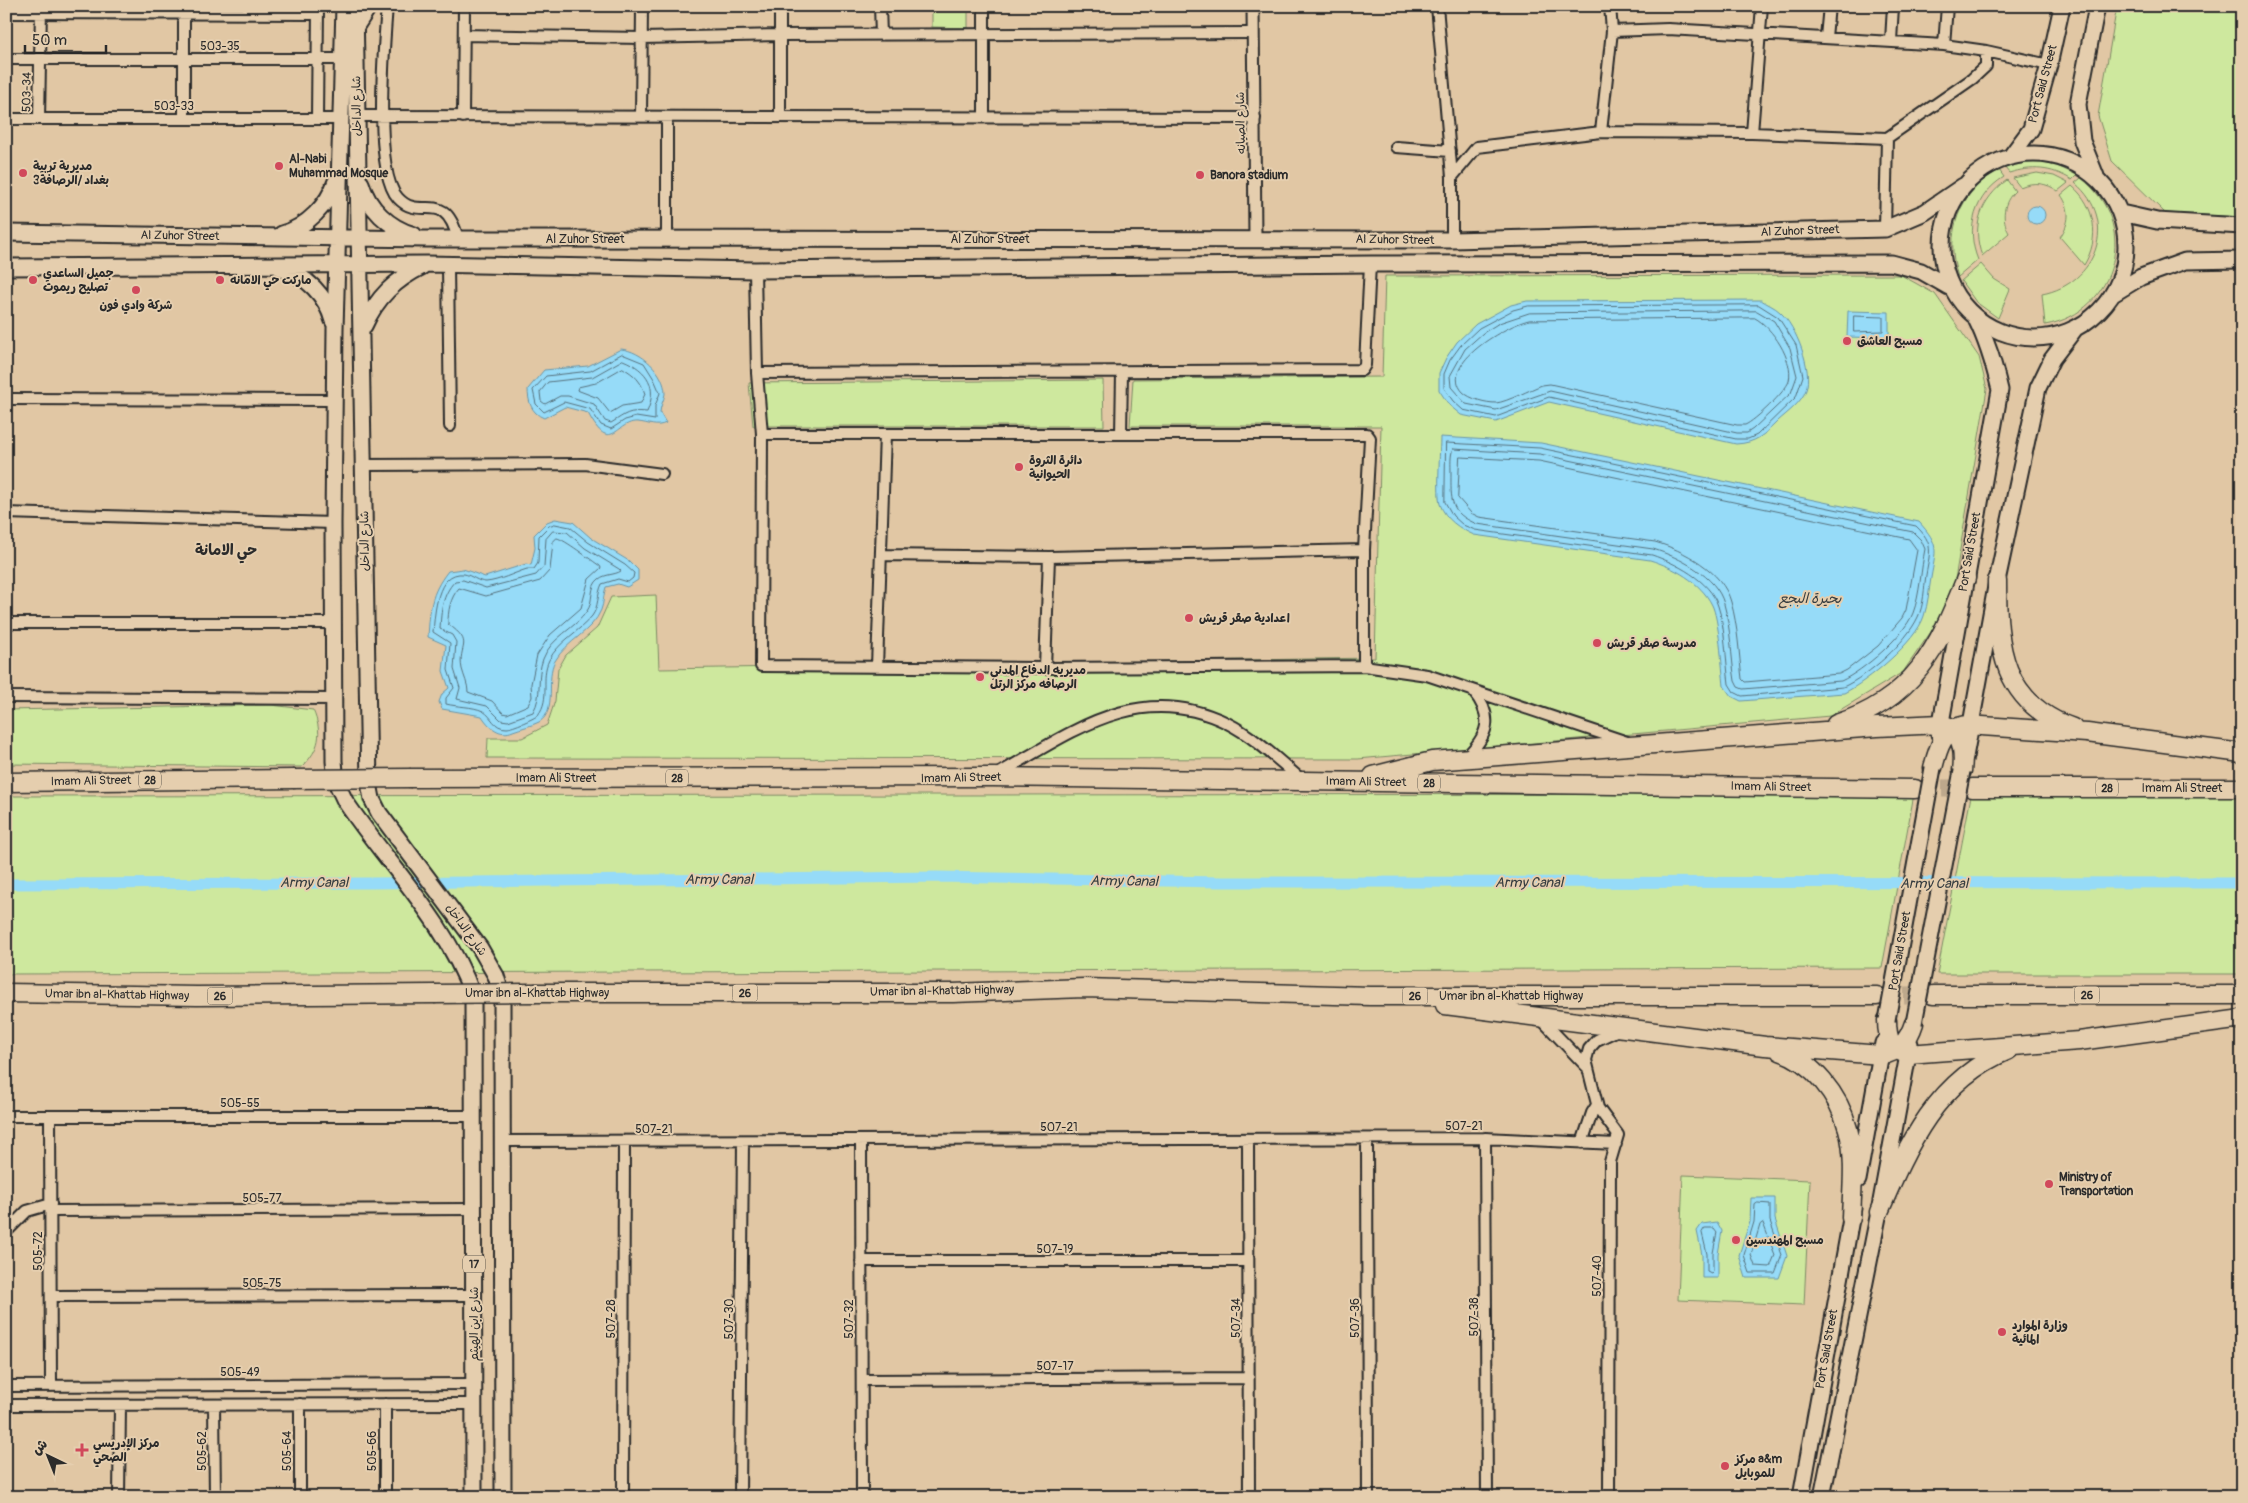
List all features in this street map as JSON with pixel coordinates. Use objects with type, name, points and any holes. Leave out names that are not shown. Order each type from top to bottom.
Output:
[{"type":"highway","points":[[1810,732],[1866,712],[1887,701],[1907,683],[1936,645],[1949,621],[1966,578]]},
{"type":"highway","points":[[1997,581],[1998,629],[2004,660],[2018,690],[2042,713],[2087,733]]},
{"type":"highway","points":[[1933,768],[1939,747],[1954,731]]},
{"type":"highway","points":[[1954,731],[1962,749],[1962,771]]},
{"type":"highway","points":[[1351,782],[1423,762],[1810,732],[1954,731],[2087,733],[2242,753]]},
{"type":"highway","name":"Imam Ali Street","points":[[6,782],[293,778],[993,777],[1915,789]]},
{"type":"highway","name":"Imam Ali Street","points":[[1972,788],[2242,788]]},
{"type":"highway","name":"Umar ibn al-Khattab Highway","points":[[6,993],[198,996],[953,992],[1084,988],[1370,996],[1877,996]]},
{"type":"highway","name":"26","points":[[1933,995],[2242,995]]},
{"type":"highway","points":[[1370,996],[1765,1046],[1896,1048],[2018,1046],[2079,1041],[2242,1019]]},
{"type":"highway","points":[[1887,1020],[1888,1034],[1896,1048]]},
{"type":"highway","points":[[1896,1048],[1910,1035],[1914,1023]]},
{"type":"highway","points":[[1765,1046],[1804,1063],[1823,1081],[1834,1097],[1848,1130],[1852,1156],[1851,1218]]},
{"type":"highway","points":[[1880,1212],[1896,1173],[1913,1140],[1923,1122],[1944,1094],[1965,1075],[2018,1046]]},
{"type":"main road","points":[[333,6],[344,13]]},
{"type":"main road","name":"شارع الداخل","points":[[355,6],[361,265],[368,783],[378,814],[468,932],[490,964],[502,996],[502,1141]]},
{"type":"main road","name":"Port Said Street","points":[[2011,156],[2031,129],[2049,65],[2062,6]]},
{"type":"main road","points":[[1954,731],[1997,581],[2038,388],[2052,359],[2074,330],[2096,314],[2113,294],[2124,268],[2127,240],[2121,213],[2110,193],[2096,176],[2082,141],[2078,104],[2097,6]]},
{"type":"main road","name":"شارع الداخل","points":[[344,13],[334,400],[332,623],[333,740],[336,782],[345,800],[447,939],[465,973],[473,996],[473,1032]]},
{"type":"main road","points":[[2074,330],[2050,338],[2024,339],[1998,332],[1976,319],[1961,304],[1950,286],[1942,261],[1941,234],[1948,208],[1963,186],[1984,167],[2011,156],[2041,153],[2070,160],[2096,176]]},
{"type":"main road","points":[[270,237],[286,233],[302,225],[315,215],[326,202],[334,188],[339,172]]},
{"type":"main road","points":[[358,172],[367,196],[382,217],[395,227],[411,235],[427,239]]},
{"type":"main road","name":"Al Zuhor Street","points":[[6,233],[427,239],[1452,240],[1885,229],[1925,212],[1963,186]]},
{"type":"main road","points":[[2121,213],[2157,221],[2242,226]]},
{"type":"main road","points":[[1370,264],[1372,239]]},
{"type":"main road","points":[[2113,294],[2141,277],[2185,261],[2242,260]]},
{"type":"main road","points":[[362,329],[372,308],[387,290],[405,275],[426,264]]},
{"type":"main road","name":"Al Zuhor Street","points":[[6,267],[426,264],[755,270],[1370,264],[1890,264],[1921,271],[1950,286]]},
{"type":"main road","points":[[270,266],[289,270],[306,280],[320,294],[330,310],[335,329]]},
{"type":"main road","name":"Port Said Street","points":[[1954,731],[1966,578],[2000,390],[1991,354],[1976,319]]},
{"type":"main road","points":[[335,368],[362,367]]},
{"type":"main road","name":"Port Said Street","points":[[1887,1020],[1933,768]]},
{"type":"main road","points":[[1914,1023],[1962,771]]},
{"type":"main road","name":"شارع ابن الهيثم","points":[[473,1032],[474,1497]]},
{"type":"main road","name":"Port Said Street","points":[[1822,1497],[1880,1212],[1896,1048]]},
{"type":"main road","name":"Port Said Street","points":[[1801,1497],[1851,1218],[1896,1048]]},
{"type":"main road","name":"17","points":[[502,1141],[503,1497]]},
{"type":"main road","points":[[474,1183],[502,1183]]},
{"type":"street","points":[[355,32],[372,6]]},
{"type":"street","points":[[387,6],[383,116],[386,170],[391,188],[399,200],[411,206],[438,209],[448,214],[453,221],[458,239]]},
{"type":"street","points":[[463,117],[464,6]]},
{"type":"street","points":[[641,117],[642,6]]},
{"type":"street","points":[[780,6],[780,117]]},
{"type":"street","points":[[880,6],[881,35]]},
{"type":"street","points":[[984,6],[984,117]]},
{"type":"street","name":"شارع الصيانه","points":[[1253,6],[1255,239]]},
{"type":"street","points":[[1437,6],[1452,177],[1452,240]]},
{"type":"street","points":[[1602,132],[1612,31],[1610,6]]},
{"type":"street","points":[[1752,134],[1762,6]]},
{"type":"street","points":[[1826,37],[1829,6]]},
{"type":"street","points":[[1891,41],[1894,6]]},
{"type":"street","points":[[1944,45],[1947,6]]},
{"type":"street","points":[[6,13],[41,10],[318,10],[317,119]]},
{"type":"street","name":"503-34","points":[[39,119],[41,10]]},
{"type":"street","points":[[184,10],[184,119]]},
{"type":"street","points":[[1612,31],[1668,29],[1944,45],[1986,51],[2049,65]]},
{"type":"street","points":[[464,35],[642,38],[780,35],[1253,33]]},
{"type":"street","points":[[1452,177],[1477,147],[1602,132],[1887,138],[1972,79],[1986,66],[1986,51]]},
{"type":"street","name":"503-35","points":[[6,59],[343,59]]},
{"type":"street","points":[[357,116],[1255,118]]},
{"type":"street","points":[[666,239],[667,117]]},
{"type":"street","name":"503-33","points":[[6,119],[341,119]]},
{"type":"street","points":[[1885,229],[1887,138]]},
{"type":"street","points":[[1396,147],[1450,151]]},
{"type":"street","points":[[757,372],[1362,370],[1365,365],[1370,264]]},
{"type":"street","points":[[448,265],[450,426]]},
{"type":"street","points":[[755,270],[757,372],[762,434],[761,666],[1045,668],[1364,666],[1427,676],[1638,746]]},
{"type":"street","points":[[1121,434],[1122,372]]},
{"type":"street","points":[[6,399],[334,400]]},
{"type":"street","points":[[762,434],[1367,434],[1370,438],[1364,550],[1364,666]]},
{"type":"street","points":[[877,667],[885,434]]},
{"type":"street","points":[[364,465],[585,464],[662,474]]},
{"type":"street","points":[[6,513],[333,522]]},
{"type":"street","points":[[882,555],[1049,557],[1364,550]]},
{"type":"street","points":[[1045,668],[1049,557]]},
{"type":"street","points":[[6,623],[332,623]]},
{"type":"street","points":[[1464,759],[1481,739],[1487,719],[1486,708],[1473,691]]},
{"type":"street","points":[[6,697],[333,699]]},
{"type":"street","points":[[993,777],[1100,718],[1120,712],[1164,707],[1200,713],[1227,723],[1246,734],[1304,781]]},
{"type":"street","name":"507-40","points":[[1539,1017],[1586,1066],[1597,1105],[1618,1132],[1610,1162],[1609,1497]]},
{"type":"street","points":[[1586,1066],[1587,1054],[1593,1044],[1602,1037],[1624,1028]]},
{"type":"street","points":[[1582,1143],[1592,1113],[1597,1105]]},
{"type":"street","name":"505-55","points":[[6,1116],[474,1116]]},
{"type":"street","name":"505-72","points":[[50,1116],[51,1385]]},
{"type":"street","name":"507-36","points":[[1367,1138],[1368,1497]]},
{"type":"street","name":"507-21","points":[[502,1141],[1485,1138],[1616,1144]]},
{"type":"street","name":"507-38","points":[[1485,1138],[1487,1497]]},
{"type":"street","name":"507-34","points":[[1248,1139],[1249,1496]]},
{"type":"street","name":"507-30","points":[[740,1497],[743,1141]]},
{"type":"street","name":"507-32","points":[[861,1141],[862,1497]]},
{"type":"street","name":"507-28","points":[[623,1497],[624,1142]]},
{"type":"street","name":"505-77","points":[[6,1232],[27,1211],[51,1207],[474,1209]]},
{"type":"street","name":"507-19","points":[[861,1261],[1248,1261]]},
{"type":"street","name":"505-75","points":[[51,1296],[474,1295]]},
{"type":"street","name":"507-17","points":[[862,1380],[1248,1378]]},
{"type":"street","name":"505-49","points":[[6,1386],[474,1384]]},
{"type":"street","name":"505-64","points":[[300,1404],[300,1497]]},
{"type":"street","name":"505-66","points":[[385,1404],[385,1497]]},
{"type":"street","points":[[6,1405],[474,1404]]},
{"type":"street","points":[[119,1497],[120,1405]]},
{"type":"street","name":"505-62","points":[[214,1406],[215,1497]]},
{"type":"street","points":[[1190,1497],[1249,1496]]},
{"type":"green space","points":[[932,6],[968,6],[968,28],[932,27]]},
{"type":"green space","points":[[2117,6],[2242,6],[2242,217],[2165,213],[2112,161],[2098,116]]},
{"type":"green space","points":[[2039,162],[2057,166],[2077,175],[2072,180],[2049,170],[2026,169],[2009,173],[2005,168],[2020,163]]},
{"type":"green space","points":[[1999,170],[2004,177],[1986,193],[1975,213],[1972,236],[1978,260],[1958,277],[1953,245],[1954,230],[1958,216],[1964,202],[1973,190]]},
{"type":"green space","points":[[2037,173],[2054,176],[2068,183],[2058,191],[2040,184],[2020,187],[2013,178]]},
{"type":"green space","points":[[2081,178],[2099,197],[2111,218],[2115,241],[2112,264],[2104,285],[2090,303],[2070,317],[2045,325],[2042,294],[2061,288],[2076,278],[2088,265],[2096,249],[2099,232],[2096,215],[2089,198],[2075,183]]},
{"type":"green space","points":[[2007,180],[2015,191],[2008,200],[2004,216],[2009,233],[1982,256],[1978,234],[1981,214],[1991,196]]},
{"type":"green space","points":[[2072,186],[2086,203],[2093,223],[2094,234],[2092,244],[2084,265],[2060,237],[2066,226],[2068,216],[2066,205],[2061,195]]},
{"type":"green space","points":[[1981,264],[1994,279],[2010,289],[1998,318],[1976,302],[1961,281]]},
{"type":"green space","points":[[1901,275],[1935,294],[1979,357],[1987,389],[1951,603],[1903,672],[1830,716],[1358,759],[487,758],[488,738],[522,738],[547,725],[555,701],[558,669],[566,655],[597,628],[611,597],[656,595],[659,669],[1375,658],[1381,426],[1130,426],[1133,379],[1382,377],[1385,276]]},
{"type":"green space","points":[[1103,380],[1104,426],[753,426],[749,383]]},
{"type":"green space","points":[[271,705],[313,710],[318,726],[318,740],[313,754],[302,767],[6,764],[6,710]]},
{"type":"green space","points":[[1914,794],[1882,968],[6,974],[6,796]]},
{"type":"green space","points":[[2242,795],[2242,974],[1937,974],[1971,796]]},
{"type":"green space","points":[[1683,1175],[1810,1180],[1804,1305],[1678,1300]]},
{"type":"water","points":[[2036,206],[2042,209],[2045,215],[2042,221],[2036,224],[2030,221],[2027,215],[2030,209]]},
{"type":"water","points":[[1761,300],[1778,310],[1792,327],[1802,349],[1808,381],[1804,395],[1794,407],[1764,434],[1749,442],[1736,444],[1549,402],[1496,422],[1461,415],[1449,405],[1439,390],[1439,373],[1457,342],[1476,324],[1511,305],[1527,301]]},
{"type":"water","points":[[1848,311],[1889,312],[1889,338],[1847,337]]},
{"type":"water","points":[[621,349],[644,358],[661,378],[665,394],[660,413],[666,423],[656,425],[638,422],[630,423],[608,435],[602,433],[588,413],[565,407],[544,418],[533,410],[528,389],[544,370],[588,366]]},
{"type":"water","name":"بحيرة البجع","points":[[1440,437],[1541,443],[1919,522],[1930,536],[1935,548],[1924,616],[1912,637],[1902,649],[1866,680],[1844,693],[1741,701],[1731,696],[1724,686],[1717,621],[1712,605],[1694,582],[1677,571],[1650,560],[1474,535],[1463,530],[1449,519],[1440,504]]},
{"type":"water","points":[[555,519],[573,522],[591,538],[629,561],[638,570],[638,580],[627,587],[618,584],[606,587],[602,607],[597,617],[555,661],[552,668],[548,710],[545,717],[539,722],[504,733],[491,727],[482,716],[442,709],[439,702],[442,694],[449,688],[443,671],[446,645],[428,637],[432,602],[442,579],[448,571],[463,569],[485,577],[526,564],[531,565],[535,548],[534,535],[547,522]]},
{"type":"water","points":[[1751,1198],[1775,1198],[1775,1219],[1787,1256],[1779,1278],[1746,1278],[1739,1255],[1750,1221]]},
{"type":"water","points":[[1717,1222],[1722,1231],[1718,1254],[1718,1278],[1702,1278],[1702,1255],[1697,1231],[1702,1224]]},
{"type":"waterway","name":"Army Canal","points":[[6,884],[372,883],[937,877],[1221,882],[2242,883]]},
{"type":"tunnel","points":[[1915,789],[1972,788]]},
{"type":"tunnel","points":[[1877,996],[1933,995]]},
{"type":"place","name":"Al-Nabi Muhammad Mosque","points":[[279,166]]},
{"type":"place","name":"مديرية تربية بغداد /الرصافة3","points":[[23,173]]},
{"type":"place","name":"Banora stadium","points":[[1200,175]]},
{"type":"place","name":"جميل الساعدي تصليح ريموت","points":[[33,280]]},
{"type":"place","name":"ماركت حي الامانه","points":[[220,280]]},
{"type":"place","name":"شركة وادي فون","points":[[136,290]]},
{"type":"place","name":"مسبح العاشق","points":[[1847,341]]},
{"type":"place","name":"دائرة الثروة الحيوانية","points":[[1019,467]]},
{"type":"place","name":"اعدادية صقر قريش","points":[[1189,618]]},
{"type":"place","name":"مدرسة صقر قريش","points":[[1597,643]]},
{"type":"place","name":"مديريه الدفاع المدني الرصافه مركز الرتل","points":[[980,677]]},
{"type":"place","name":"Ministry of Transportation","points":[[2049,1184]]},
{"type":"place","name":"مسبح المهندسين","points":[[1736,1240]]},
{"type":"place","name":"وزارة الموارد المائية","points":[[2002,1332]]},
{"type":"place","name":"مركز الإدريسي الصحي","points":[[82,1450]]},
{"type":"place","name":"مركز a&m للموبايل","points":[[1725,1466]]},
{"type":"district","name":"حي الامانة","points":[[226,550]]}]
